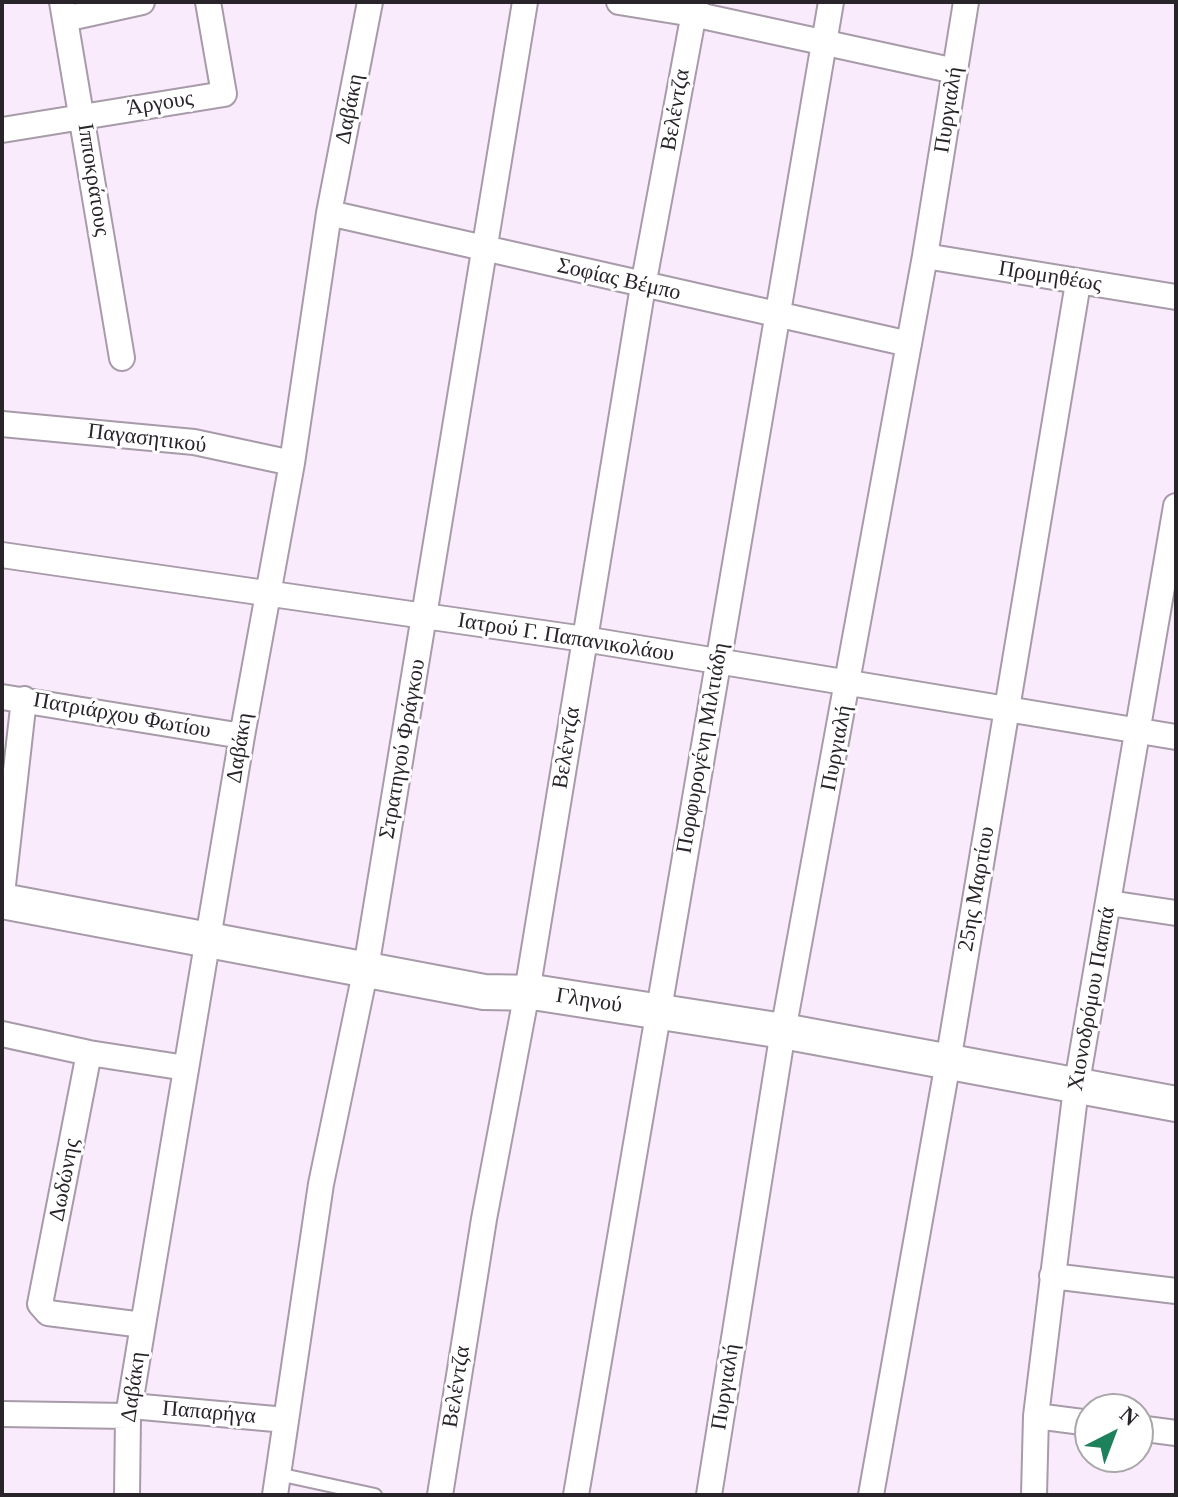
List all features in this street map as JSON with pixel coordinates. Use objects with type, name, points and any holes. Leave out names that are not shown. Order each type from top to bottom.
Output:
[{"type":"street","points":[[64,10],[142,2]]},
{"type":"street","name":"Άργους","points":[[2,130],[224,94],[208,2]]},
{"type":"street","name":"Δαβάκη","points":[[127,1495],[130,1411],[143,1325],[242,736],[292,463],[329,213],[370,2]]},
{"type":"street","name":"Στρατηγού Φράγκου","points":[[277,1484],[321,1184],[366,968],[525,2]]},
{"type":"street","points":[[619,2],[695,8],[824,42],[955,71]]},
{"type":"street","name":"Πορφυρογένη Μιλτιάδη","points":[[576,1495],[656,1012],[831,2]]},
{"type":"street","name":"Πυργιαλή","points":[[709,1495],[783,1031],[925,256],[966,2]]},
{"type":"street","name":"Βελέντζα","points":[[440,1495],[484,1219],[527,992],[643,286],[695,8]]},
{"type":"street","name":"Ιπποκράτους","points":[[64,10],[122,358]]},
{"type":"street","name":"Σοφίας Βέμπο","points":[[329,213],[778,317],[909,344]]},
{"type":"street","name":"Προμηθέως","points":[[925,256],[1176,297]]},
{"type":"street","name":"25ης Μαρτίου","points":[[871,1495],[948,1062],[1078,283]]},
{"type":"street","name":"Παγασητικού","points":[[2,424],[194,442],[292,463]]},
{"type":"street","name":"Χιονοδρόμου Παππά","points":[[1034,1495],[1036,1416],[1076,1088],[1176,506]]},
{"type":"street","name":"Ιατρού Γ. Παπανικολάου","points":[[2,555],[584,639],[1176,737]]},
{"type":"street","points":[[2,894],[13,698]]},
{"type":"street","name":"Πατριάρχου Φωτίου","points":[[13,698],[242,736]]},
{"type":"street","name":"Γληνού","points":[[2,901],[484,992],[527,992],[783,1031],[1076,1088],[1176,1104]]},
{"type":"street","points":[[1109,903],[1176,913]]},
{"type":"street","points":[[2,1034],[89,1053],[186,1068]]},
{"type":"street","name":"Δωδώνης","points":[[89,1053],[41,1307],[48,1313],[143,1325]]},
{"type":"street","points":[[1052,1276],[1176,1291]]},
{"type":"street","name":"Παπαρήγα","points":[[2,1414],[130,1411],[286,1420]]},
{"type":"street","points":[[1036,1416],[1074,1421]]},
{"type":"street","points":[[1154,1430],[1176,1433]]},
{"type":"lane","points":[[277,1484],[375,1495]]}]
